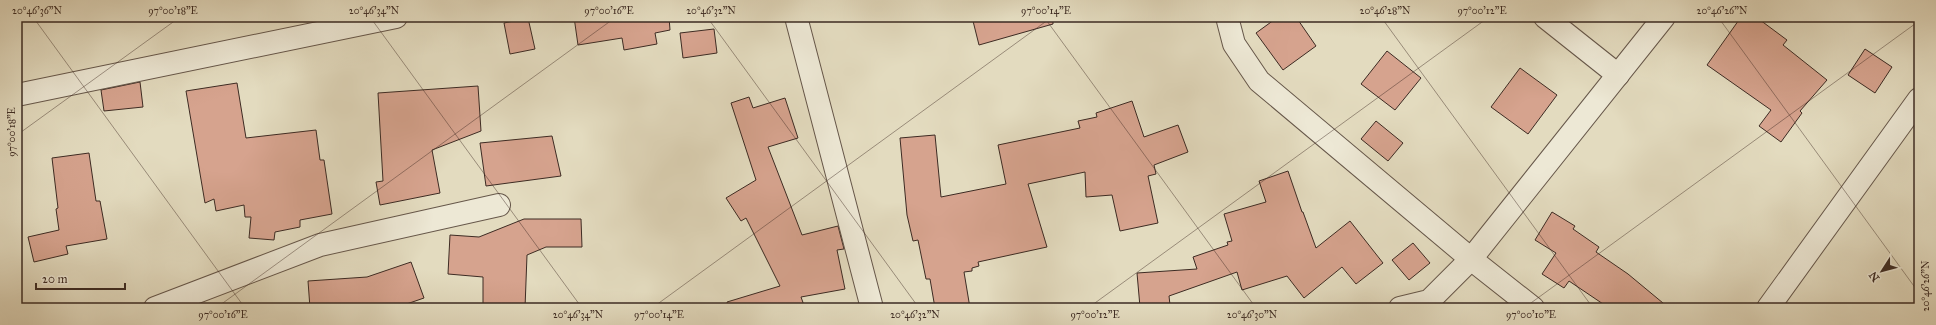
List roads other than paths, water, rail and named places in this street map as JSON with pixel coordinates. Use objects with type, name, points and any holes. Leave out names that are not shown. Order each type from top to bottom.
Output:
[{"type":"street","points":[[17,95],[396,17]]},
{"type":"street","points":[[796,17],[872,308]]},
{"type":"street","points":[[1227,17],[1234,44],[1259,81],[1471,259],[1533,308]]},
{"type":"street","points":[[1545,17],[1618,75]]},
{"type":"street","points":[[1400,308],[1428,301],[1471,259],[1664,17]]},
{"type":"street","points":[[1768,308],[1919,99]]},
{"type":"street","points":[[155,308],[320,245],[499,205]]}]
